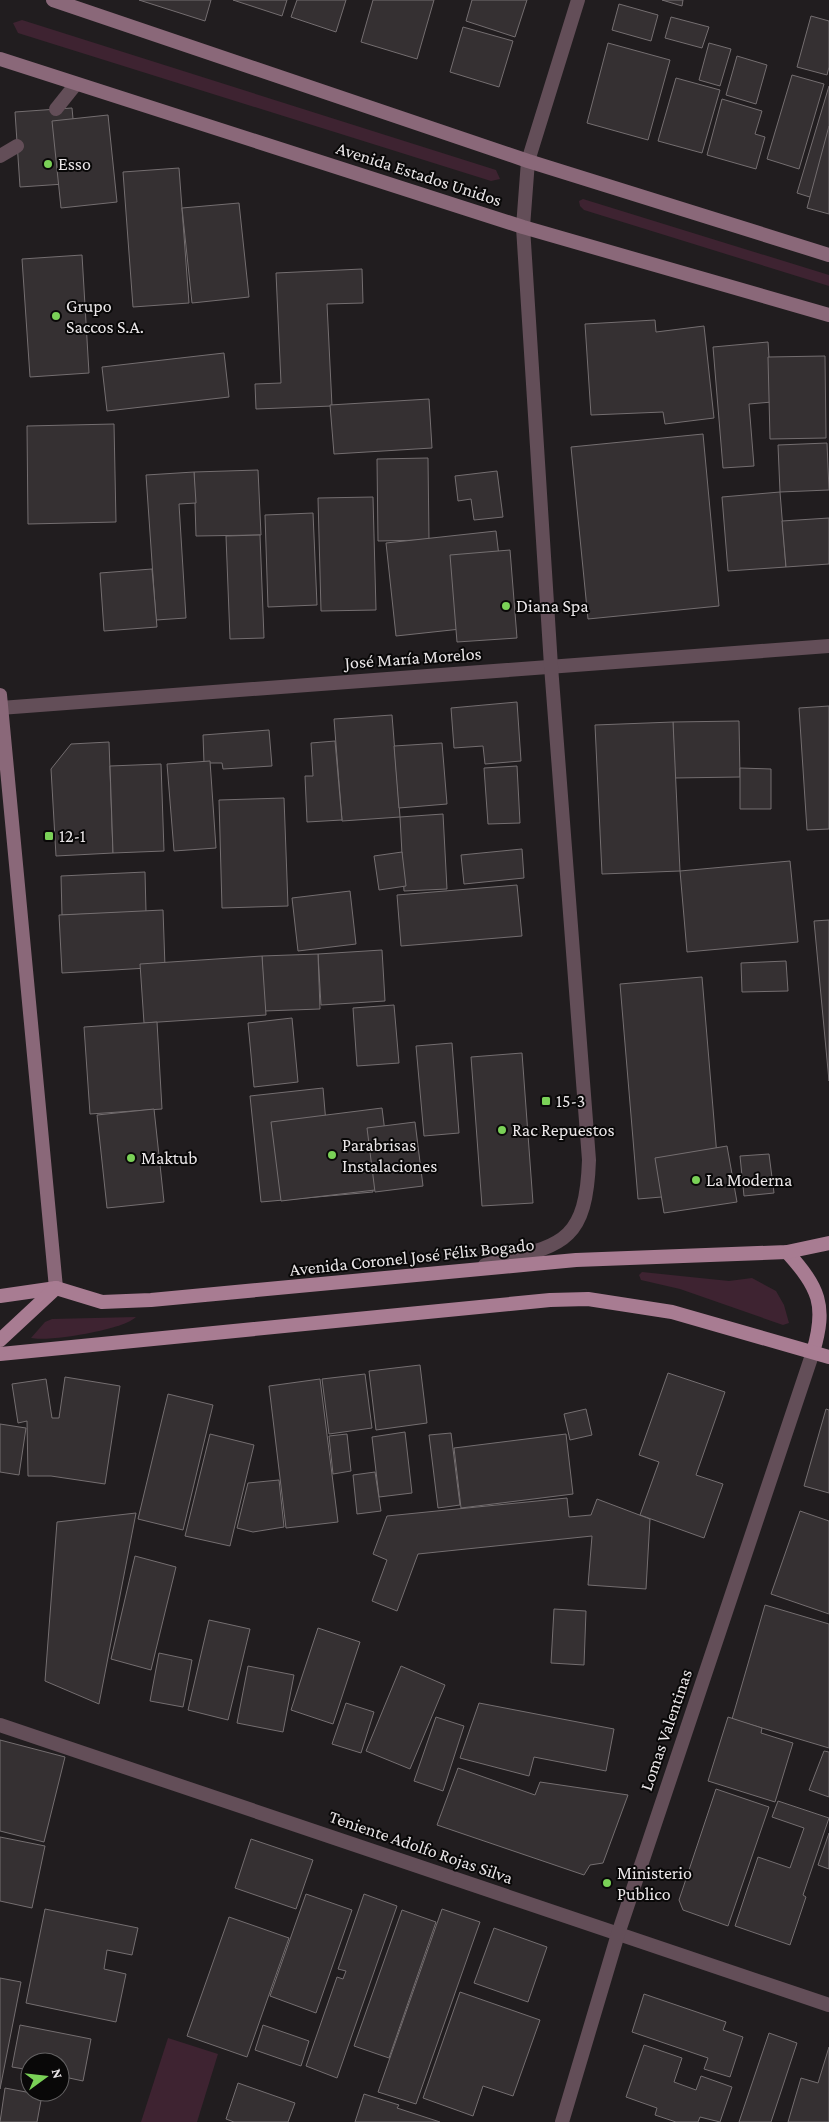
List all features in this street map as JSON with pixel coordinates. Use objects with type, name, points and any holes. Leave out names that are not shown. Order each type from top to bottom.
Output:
[{"type":"main road","points":[[53,0],[528,162],[829,256]]},
{"type":"main road","name":"Avenida Estados Unidos","points":[[0,59],[523,227],[829,315]]},
{"type":"main road","points":[[0,704],[56,1288],[0,1340]]},
{"type":"main road","name":"Avenida Coronel José Félix Bogado","points":[[0,1296],[56,1288],[102,1302],[112,1302],[220,1294],[472,1268],[576,1260],[787,1252],[829,1243]]},
{"type":"main road","points":[[787,1252],[809,1277],[820,1304],[820,1328],[813,1352]]},
{"type":"main road","points":[[0,1354],[550,1300],[579,1300],[672,1312],[829,1357]]},
{"type":"street","points":[[472,1268],[538,1251],[557,1244],[568,1236],[580,1218],[588,1184],[589,1160],[551,666],[523,227],[528,162],[578,0]]},
{"type":"street","points":[[56,109],[76,84]]},
{"type":"street","points":[[0,156],[17,146]]},
{"type":"street","name":"José María Morelos","points":[[0,704],[829,646]]},
{"type":"street","name":"Lomas Valentinas","points":[[562,2122],[618,1934],[813,1352]]},
{"type":"street","name":"Teniente Adolfo Rojas Silva","points":[[0,1725],[829,2006]]},
{"type":"shaded area","points":[[22,20],[496,170],[500,179],[491,181],[18,33],[13,23]]},
{"type":"shaded area","points":[[583,199],[829,275],[829,286],[584,210],[580,206],[579,201]]},
{"type":"shaded area","points":[[642,1272],[729,1281],[752,1278],[776,1291],[784,1305],[789,1323],[783,1325],[680,1289],[641,1280],[639,1275]]},
{"type":"shaded area","points":[[136,1317],[117,1326],[85,1334],[69,1337],[31,1338],[45,1322],[52,1319]]},
{"type":"shaded area","points":[[168,2038],[218,2054],[197,2122],[141,2122]]},
{"type":"building","points":[[139,0],[211,0],[205,21]]},
{"type":"building","points":[[233,0],[287,0],[282,16]]},
{"type":"building","points":[[297,0],[346,0],[336,32],[291,17]]},
{"type":"building","points":[[373,0],[434,0],[417,59],[361,42]]},
{"type":"building","points":[[472,0],[527,0],[515,37],[466,21]]},
{"type":"building","points":[[662,0],[683,0],[682,6]]},
{"type":"building","points":[[619,4],[658,15],[651,41],[612,30]]},
{"type":"building","points":[[811,16],[829,21],[829,67],[827,75],[797,67]]},
{"type":"building","points":[[671,17],[709,27],[702,48],[665,38]]},
{"type":"building","points":[[463,27],[513,41],[499,87],[450,72]]},
{"type":"building","points":[[608,43],[670,60],[648,140],[587,123]]},
{"type":"building","points":[[709,43],[731,49],[720,86],[699,80]]},
{"type":"building","points":[[737,56],[767,65],[756,104],[726,95]]},
{"type":"building","points":[[792,75],[824,84],[799,169],[767,159]]},
{"type":"building","points":[[676,78],[720,90],[702,153],[658,141]]},
{"type":"building","points":[[829,86],[829,203],[797,193]]},
{"type":"building","points":[[722,99],[762,111],[755,134],[765,137],[756,169],[707,155]]},
{"type":"building","name":"Esso","points":[[72,108],[79,183],[20,187],[15,112]]},
{"type":"building","points":[[108,115],[117,202],[61,208],[52,121]]},
{"type":"building","points":[[829,126],[829,214],[807,208]]},
{"type":"building","points":[[179,168],[189,303],[133,307],[123,172]]},
{"type":"building","points":[[239,203],[249,297],[192,303],[182,208]]},
{"type":"building","name":"Grupo Saccos S.A.","points":[[82,255],[89,373],[30,377],[22,259]]},
{"type":"building","points":[[362,269],[363,303],[327,304],[332,406],[256,409],[255,384],[281,383],[276,273]]},
{"type":"building","points":[[655,320],[656,332],[704,326],[714,418],[665,424],[663,412],[591,415],[585,324]]},
{"type":"building","points":[[768,342],[772,402],[749,404],[754,466],[723,468],[713,347]]},
{"type":"building","points":[[224,353],[229,397],[107,411],[102,367]]},
{"type":"building","points":[[825,356],[826,438],[770,439],[768,357]]},
{"type":"building","points":[[429,399],[432,448],[334,454],[330,405]]},
{"type":"building","points":[[114,424],[116,522],[28,524],[27,426]]},
{"type":"building","points":[[703,434],[719,606],[588,619],[571,447]]},
{"type":"building","points":[[827,443],[829,490],[780,492],[778,445]]},
{"type":"building","points":[[428,458],[429,540],[378,541],[377,459]]},
{"type":"building","points":[[258,470],[261,535],[196,536],[194,472]]},
{"type":"building","points":[[497,471],[503,517],[474,520],[471,499],[458,501],[455,476]]},
{"type":"building","points":[[194,472],[196,503],[179,504],[186,618],[156,620],[146,475]]},
{"type":"building","points":[[780,492],[786,567],[728,571],[722,497]]},
{"type":"building","points":[[373,497],[376,610],[321,611],[318,498]]},
{"type":"building","points":[[313,513],[317,605],[268,607],[265,515]]},
{"type":"building","points":[[829,518],[829,564],[786,567],[782,521]]},
{"type":"building","points":[[496,531],[507,624],[396,636],[386,543]]},
{"type":"building","points":[[260,535],[264,638],[230,639],[226,536]]},
{"type":"building","points":[[510,550],[517,638],[457,642],[450,555]]},
{"type":"building","points":[[152,569],[157,627],[104,631],[100,573]]},
{"type":"building","points":[[517,702],[521,761],[485,764],[483,746],[454,748],[451,708]]},
{"type":"building","points":[[829,706],[829,829],[807,830],[799,708]]},
{"type":"building","points":[[392,715],[400,817],[342,821],[334,719]]},
{"type":"building","points":[[739,721],[740,777],[674,778],[673,722]]},
{"type":"building","points":[[673,722],[680,871],[602,874],[595,725]]},
{"type":"building","points":[[269,730],[272,766],[223,769],[222,763],[204,763],[203,735]]},
{"type":"building","points":[[335,741],[342,820],[307,822],[305,776],[313,776],[311,743]]},
{"type":"building","points":[[109,742],[113,853],[56,856],[51,769],[71,744]]},
{"type":"building","points":[[442,743],[447,804],[399,808],[394,746]]},
{"type":"building","points":[[210,761],[216,848],[174,851],[167,764]]},
{"type":"building","points":[[161,764],[164,851],[113,853],[110,766]]},
{"type":"building","points":[[517,766],[520,823],[488,824],[484,768]]},
{"type":"building","points":[[740,768],[771,769],[771,809],[740,809]]},
{"type":"building","points":[[284,798],[288,906],[222,908],[219,800]]},
{"type":"building","points":[[443,814],[447,889],[404,891],[400,817]]},
{"type":"building","points":[[522,849],[524,878],[464,884],[461,855]]},
{"type":"building","points":[[402,852],[406,886],[379,890],[374,856]]},
{"type":"building","points":[[790,861],[798,942],[687,952],[680,871]]},
{"type":"building","points":[[145,872],[146,912],[62,915],[61,876]]},
{"type":"building","points":[[517,885],[522,936],[401,946],[397,895]]},
{"type":"building","points":[[350,891],[356,944],[298,951],[292,898]]},
{"type":"building","points":[[163,910],[165,967],[62,973],[59,915]]},
{"type":"building","points":[[829,920],[829,1081],[814,921]]},
{"type":"building","points":[[382,950],[385,1001],[321,1005],[318,954]]},
{"type":"building","points":[[318,954],[320,1009],[264,1011],[262,956]]},
{"type":"building","points":[[262,956],[266,1015],[144,1023],[140,964]]},
{"type":"building","points":[[786,961],[788,991],[742,992],[741,963]]},
{"type":"building","points":[[702,977],[720,1192],[638,1199],[620,984]]},
{"type":"building","points":[[394,1005],[399,1063],[357,1066],[353,1008]]},
{"type":"building","points":[[292,1018],[298,1082],[254,1087],[248,1023]]},
{"type":"building","points":[[157,1022],[162,1109],[90,1114],[84,1027]]},
{"type":"building","points":[[452,1043],[459,1133],[424,1136],[416,1046]]},
{"type":"building","name":"Rac Repuestos","points":[[522,1053],[533,1203],[482,1206],[471,1057]]},
{"type":"building","name":"Parabrisas Instalaciones","points":[[323,1088],[326,1123],[366,1120],[373,1192],[261,1202],[250,1096]]},
{"type":"building","name":"Parabrisas Instalaciones","points":[[382,1108],[392,1188],[281,1201],[271,1122]]},
{"type":"building","name":"Maktub","points":[[154,1109],[164,1202],[107,1208],[97,1115]]},
{"type":"building","points":[[415,1122],[423,1186],[375,1192],[367,1128]]},
{"type":"building","name":"La Moderna","points":[[727,1146],[737,1202],[664,1213],[655,1158]]},
{"type":"building","points":[[769,1154],[774,1193],[744,1196],[740,1156]]},
{"type":"building","points":[[420,1365],[427,1423],[376,1430],[369,1371]]},
{"type":"building","points":[[668,1373],[725,1392],[696,1475],[723,1484],[704,1538],[640,1515],[659,1462],[639,1455]]},
{"type":"building","points":[[365,1374],[372,1428],[329,1434],[322,1379]]},
{"type":"building","points":[[65,1377],[120,1386],[105,1484],[51,1476],[28,1476],[27,1421],[18,1423],[12,1384],[46,1379],[52,1418],[59,1418]]},
{"type":"building","points":[[320,1379],[338,1522],[286,1528],[269,1386]]},
{"type":"building","points":[[168,1394],[213,1405],[183,1530],[138,1519]]},
{"type":"building","points":[[586,1409],[592,1435],[570,1440],[564,1414]]},
{"type":"building","points":[[826,1409],[829,1410],[829,1493],[804,1486]]},
{"type":"building","points":[[0,1424],[26,1428],[19,1475],[0,1472]]},
{"type":"building","points":[[405,1432],[412,1493],[379,1497],[372,1437]]},
{"type":"building","points":[[451,1433],[460,1505],[438,1508],[429,1435]]},
{"type":"building","points":[[210,1434],[254,1445],[230,1546],[185,1536]]},
{"type":"building","points":[[347,1434],[351,1471],[333,1474],[329,1436]]},
{"type":"building","points":[[566,1434],[573,1494],[461,1508],[454,1448]]},
{"type":"building","points":[[375,1472],[381,1511],[357,1514],[353,1475]]},
{"type":"building","points":[[279,1480],[284,1527],[253,1532],[237,1528],[248,1483]]},
{"type":"building","points":[[567,1498],[569,1517],[591,1515],[597,1499],[650,1519],[646,1589],[588,1585],[592,1536],[418,1554],[397,1611],[372,1601],[387,1560],[373,1554],[387,1516]]},
{"type":"building","points":[[800,1511],[829,1521],[829,1614],[771,1594]]},
{"type":"building","points":[[136,1513],[99,1704],[45,1681],[57,1522]]},
{"type":"building","points":[[135,1556],[176,1567],[151,1670],[111,1659]]},
{"type":"building","points":[[765,1605],[829,1624],[829,1748],[732,1719]]},
{"type":"building","points":[[554,1609],[586,1611],[584,1665],[551,1663]]},
{"type":"building","points":[[209,1620],[250,1629],[228,1720],[188,1710]]},
{"type":"building","points":[[318,1628],[360,1642],[333,1724],[291,1710]]},
{"type":"building","points":[[159,1653],[192,1660],[183,1707],[150,1701]]},
{"type":"building","points":[[248,1666],[294,1675],[283,1732],[237,1723]]},
{"type":"building","points":[[401,1666],[445,1685],[410,1769],[366,1751]]},
{"type":"building","points":[[346,1703],[374,1712],[361,1753],[332,1744]]},
{"type":"building","points":[[479,1703],[614,1729],[606,1771],[534,1757],[529,1776],[460,1758]]},
{"type":"building","points":[[436,1717],[464,1726],[443,1791],[414,1781]]},
{"type":"building","points":[[728,1717],[762,1728],[761,1733],[793,1743],[775,1802],[708,1781]]},
{"type":"building","points":[[0,1740],[65,1757],[44,1842],[0,1831]]},
{"type":"building","points":[[824,1751],[829,1752],[829,1797],[809,1790]]},
{"type":"building","points":[[458,1768],[535,1795],[540,1782],[628,1795],[603,1863],[590,1865],[584,1875],[437,1825]]},
{"type":"building","points":[[716,1789],[769,1807],[728,1926],[683,1910],[679,1900]]},
{"type":"building","points":[[778,1801],[829,1818],[803,1895],[806,1897],[790,1945],[735,1926],[758,1857],[790,1868],[804,1828],[772,1817]]},
{"type":"building","points":[[829,1833],[829,1869],[818,1865]]},
{"type":"building","points":[[0,1837],[45,1846],[32,1908],[0,1901]]},
{"type":"building","points":[[251,1839],[313,1860],[296,1909],[235,1888]]},
{"type":"building","points":[[306,1894],[352,1910],[316,2013],[270,1996]]},
{"type":"building","points":[[364,1894],[397,1906],[337,2078],[306,2066],[337,1977],[343,1979],[346,1971],[338,1969]]},
{"type":"building","points":[[45,1909],[138,1928],[132,1955],[107,1950],[104,1969],[126,1974],[116,2022],[26,2003]]},
{"type":"building","points":[[442,1909],[480,1922],[416,2104],[378,2092]]},
{"type":"building","points":[[402,1910],[436,1922],[389,2058],[354,2046]]},
{"type":"building","points":[[229,1917],[289,1938],[247,2057],[187,2036]]},
{"type":"building","points":[[494,1928],[547,1947],[528,2002],[474,1983]]},
{"type":"building","points":[[0,1978],[21,1982],[0,2089]]},
{"type":"building","points":[[460,1992],[540,2020],[513,2096],[483,2086],[473,2116],[423,2098]]},
{"type":"building","points":[[644,1994],[726,2022],[723,2030],[743,2037],[730,2077],[704,2069],[708,2058],[632,2032]]},
{"type":"building","points":[[20,2025],[91,2039],[83,2081],[70,2078],[70,2052],[20,2052],[20,2068],[12,2067]]},
{"type":"building","points":[[263,2025],[309,2041],[301,2066],[255,2050]]},
{"type":"building","points":[[769,2033],[797,2043],[771,2122],[739,2122]]},
{"type":"building","points":[[644,2045],[682,2058],[674,2082],[696,2090],[701,2076],[732,2087],[720,2122],[700,2117],[698,2122],[676,2122],[655,2115],[657,2108],[626,2097]]},
{"type":"building","points":[[829,2047],[829,2122],[788,2122],[801,2078],[818,2083]]},
{"type":"building","points":[[238,2083],[295,2103],[288,2122],[234,2122],[226,2119]]},
{"type":"building","points":[[5,2088],[20,2091],[20,2102],[41,2102],[37,2122],[0,2122]]},
{"type":"building","points":[[364,2094],[399,2105],[397,2108],[440,2122],[355,2122]]},
{"type":"place","name":"Esso","points":[[48,164]]},
{"type":"place","name":"Grupo Saccos S.A.","points":[[56,316]]},
{"type":"place","name":"Diana Spa","points":[[506,606]]},
{"type":"place","name":"12-1","points":[[49,836]]},
{"type":"place","name":"15-3","points":[[546,1101]]},
{"type":"place","name":"Rac Repuestos","points":[[502,1130]]},
{"type":"place","name":"Parabrisas Instalaciones","points":[[332,1155]]},
{"type":"place","name":"Maktub","points":[[131,1158]]},
{"type":"place","name":"La Moderna","points":[[696,1180]]},
{"type":"place","name":"Ministerio Publico","points":[[607,1883]]}]
